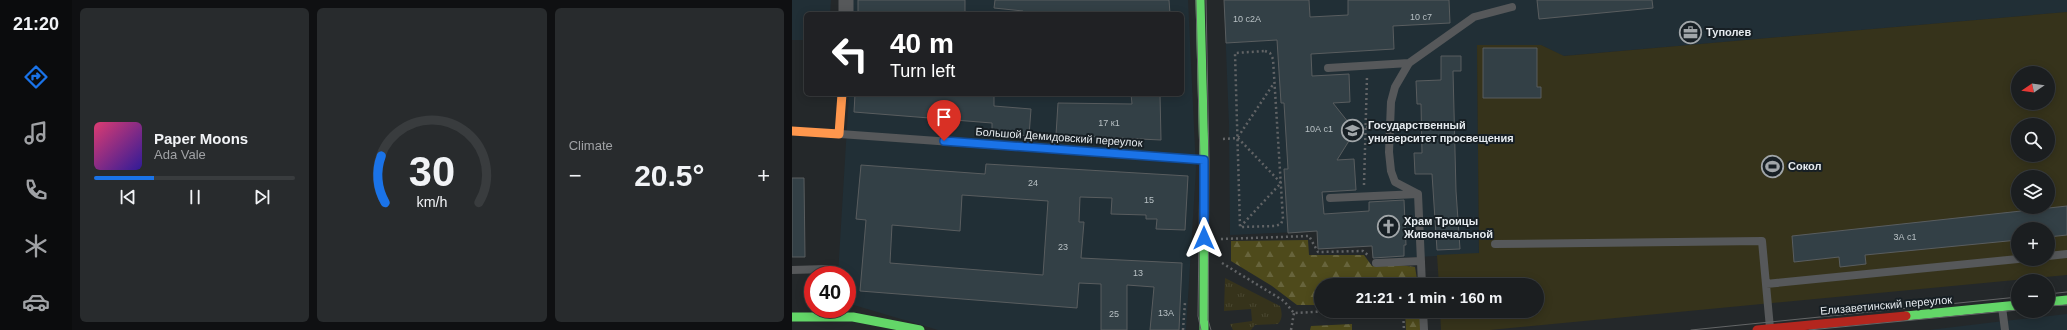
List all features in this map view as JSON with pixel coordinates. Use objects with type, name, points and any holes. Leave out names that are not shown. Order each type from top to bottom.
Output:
[{"type":"street","points":[[846,0],[846,12]]},
{"type":"street","points":[[1200,0],[1204,160],[1204,330]]},
{"type":"street","points":[[839,134],[842,96]]},
{"type":"street","name":"Большой Демидовский переулок","points":[[792,131],[839,134]]},
{"type":"street","points":[[2055,301],[2067,300]]},
{"type":"street","name":"Елизаветинский переулок","points":[[1757,330],[2011,305]]},
{"type":"street","points":[[792,317],[853,317],[920,330]]},
{"type":"lane","points":[[1418,194],[1395,182],[1391,171],[1389,152],[1391,102],[1395,87],[1409,63],[1474,17],[1512,8]]},
{"type":"lane","points":[[1328,68],[1409,63]]},
{"type":"lane","name":"Большой Демидовский переулок","points":[[839,134],[1204,160]]},
{"type":"lane","points":[[1330,198],[1364,198],[1418,194]]},
{"type":"lane","points":[[1418,194],[1422,278]]},
{"type":"lane","points":[[1495,244],[1762,241],[1770,329]]},
{"type":"lane","points":[[2055,255],[2067,254]]},
{"type":"lane","points":[[1766,284],[2011,260]]},
{"type":"lane","points":[[1376,263],[1421,261]]},
{"type":"lane","points":[[792,270],[804,270]]},
{"type":"lane","points":[[2002,306],[2005,330]]},
{"type":"lane","points":[[1423,318],[1424,330]]},
{"type":"lane","points":[[1875,318],[1876,330]]},
{"type":"path","points":[[1264,51],[1270,54],[1273,60],[1283,219],[1281,224],[1240,227],[1235,53],[1264,51]]},
{"type":"path","points":[[1364,198],[1367,66]]},
{"type":"path","points":[[1238,138],[1274,83]]},
{"type":"path","points":[[1223,139],[1238,138]]},
{"type":"path","points":[[1238,138],[1281,183]]},
{"type":"path","points":[[1240,227],[1281,183]]},
{"type":"path","points":[[1222,239],[1308,236],[1318,252],[1363,251],[1376,263]]},
{"type":"path","points":[[1204,253],[1284,301],[1294,313],[1291,330]]},
{"type":"path","points":[[1294,313],[1314,312]]},
{"type":"path","points":[[1403,318],[1404,330]]},
{"type":"shaded area","points":[[792,0],[831,0],[830,12],[804,12],[804,40],[792,40]]},
{"type":"shaded area","points":[[853,0],[1188,0],[1196,169],[1186,330],[938,330],[856,306],[856,266],[839,266],[849,96],[1184,96],[1184,12],[853,12]]},
{"type":"shaded area","name":"Государственный университет просвещения","points":[[1224,0],[2067,0],[2067,12],[1563,56],[1541,45],[1477,46],[1479,254],[1373,259],[1372,246],[1318,249],[1317,231],[1230,235],[1229,124]]},
{"type":"shaded area","points":[[2067,314],[2067,330],[1929,330],[2031,318],[2055,318],[2055,315]]},
{"type":"green space","name":"Сокол","points":[[2067,12],[2067,275],[2055,276],[2055,274],[2011,274],[2011,280],[1490,330],[1441,330],[1440,318],[1544,318],[1544,278],[1439,278],[1437,255],[1479,253],[1477,45],[1541,45],[1564,56]]},
{"type":"green space","points":[[1308,240],[1309,255],[1364,255],[1372,266],[1399,265],[1415,267],[1417,278],[1314,278],[1314,305],[1297,305],[1272,286],[1231,261],[1231,241]]},
{"type":"green space","points":[[1225,278],[1280,306],[1282,315],[1278,324],[1255,325],[1251,330],[1233,330],[1230,324],[1252,321],[1251,309],[1224,311]]},
{"type":"green space","points":[[1405,318],[1420,318],[1420,330],[1406,330]]},
{"type":"green space","points":[[1352,324],[1352,330],[1310,330],[1311,326]]},
{"type":"building","points":[[858,0],[965,0],[965,12],[858,12]]},
{"type":"building","points":[[995,0],[1169,0],[1170,12],[1023,12],[994,8]]},
{"type":"building","points":[[1224,0],[1309,0],[1310,17],[1348,15],[1348,0],[1449,0],[1450,23],[1393,26],[1394,49],[1311,54],[1312,76],[1349,74],[1350,102],[1333,103],[1352,127],[1352,136],[1337,160],[1354,159],[1356,190],[1322,192],[1324,214],[1369,211],[1369,202],[1404,200],[1406,245],[1404,245],[1404,256],[1373,258],[1372,246],[1318,249],[1317,231],[1288,233],[1284,169],[1288,169],[1284,103],[1281,103],[1277,40],[1226,43]]},
{"type":"building","points":[[1537,0],[1652,0],[1653,8],[1539,19]]},
{"type":"building","points":[[1483,48],[1537,48],[1537,87],[1541,87],[1541,98],[1483,98]]},
{"type":"building","points":[[1441,56],[1461,56],[1461,71],[1453,71],[1456,191],[1460,249],[1437,250],[1432,174],[1415,174],[1414,153],[1422,153],[1421,104],[1417,104],[1416,81],[1441,80]]},
{"type":"building","points":[[855,96],[994,96],[994,106],[1031,109],[1029,136],[992,133],[992,123],[854,112]]},
{"type":"building","points":[[1131,96],[1160,96],[1161,140],[1056,135],[1058,103],[1132,104]]},
{"type":"building","points":[[986,164],[1188,176],[1185,230],[1156,229],[1157,219],[1146,219],[1146,215],[1111,214],[1112,198],[1080,197],[1079,222],[1084,222],[1081,258],[1182,263],[1179,330],[1150,330],[1154,287],[1127,285],[1127,330],[1101,330],[1101,284],[1079,283],[1077,308],[860,291],[866,220],[856,219],[861,165],[985,174]],"holes":[[[962,195],[1048,201],[1043,275],[890,263],[892,225],[960,231]]]},
{"type":"building","points":[[792,178],[804,178],[805,257],[792,257]]},
{"type":"building","points":[[2067,206],[2067,235],[2055,236],[2055,222],[2011,222],[2011,241],[1865,255],[1866,264],[1840,267],[1839,257],[1794,262],[1792,236],[2011,212],[2011,214],[2055,214],[2055,207]]},
{"type":"tram line","points":[[1196,0],[1200,160],[1198,316],[1201,330]]},
{"type":"tram line","points":[[1206,0],[1209,160],[1208,320],[1211,330]]},
{"type":"tram line","points":[[2055,293],[2067,292]]},
{"type":"tram line","points":[[1691,330],[2011,298]]},
{"type":"tram line","points":[[2055,306],[2067,305]]},
{"type":"tram line","points":[[1809,330],[2011,311]]},
{"type":"traffic: fast","points":[[1200,0],[1204,160],[1204,330]]},
{"type":"traffic: fast","points":[[2055,301],[2067,300]]},
{"type":"traffic: fast","points":[[1906,316],[2011,306]]},
{"type":"traffic: fast","points":[[792,317],[853,317],[920,330]]},
{"type":"traffic: slow","points":[[792,131],[839,134],[842,96]]},
{"type":"traffic: jam","points":[[1757,330],[1906,316]]},
{"type":"place","name":"Туполев","points":[[1690,32]]},
{"type":"place","name":"Государственный университет просвещения","points":[[1353,131]]},
{"type":"place","name":"Сокол","points":[[1772,166]]},
{"type":"place","name":"Храм Троицы Живоначальной","points":[[1389,227]]},
{"type":"route","points":[[944,141],[1204,160],[1204,238]]}]
